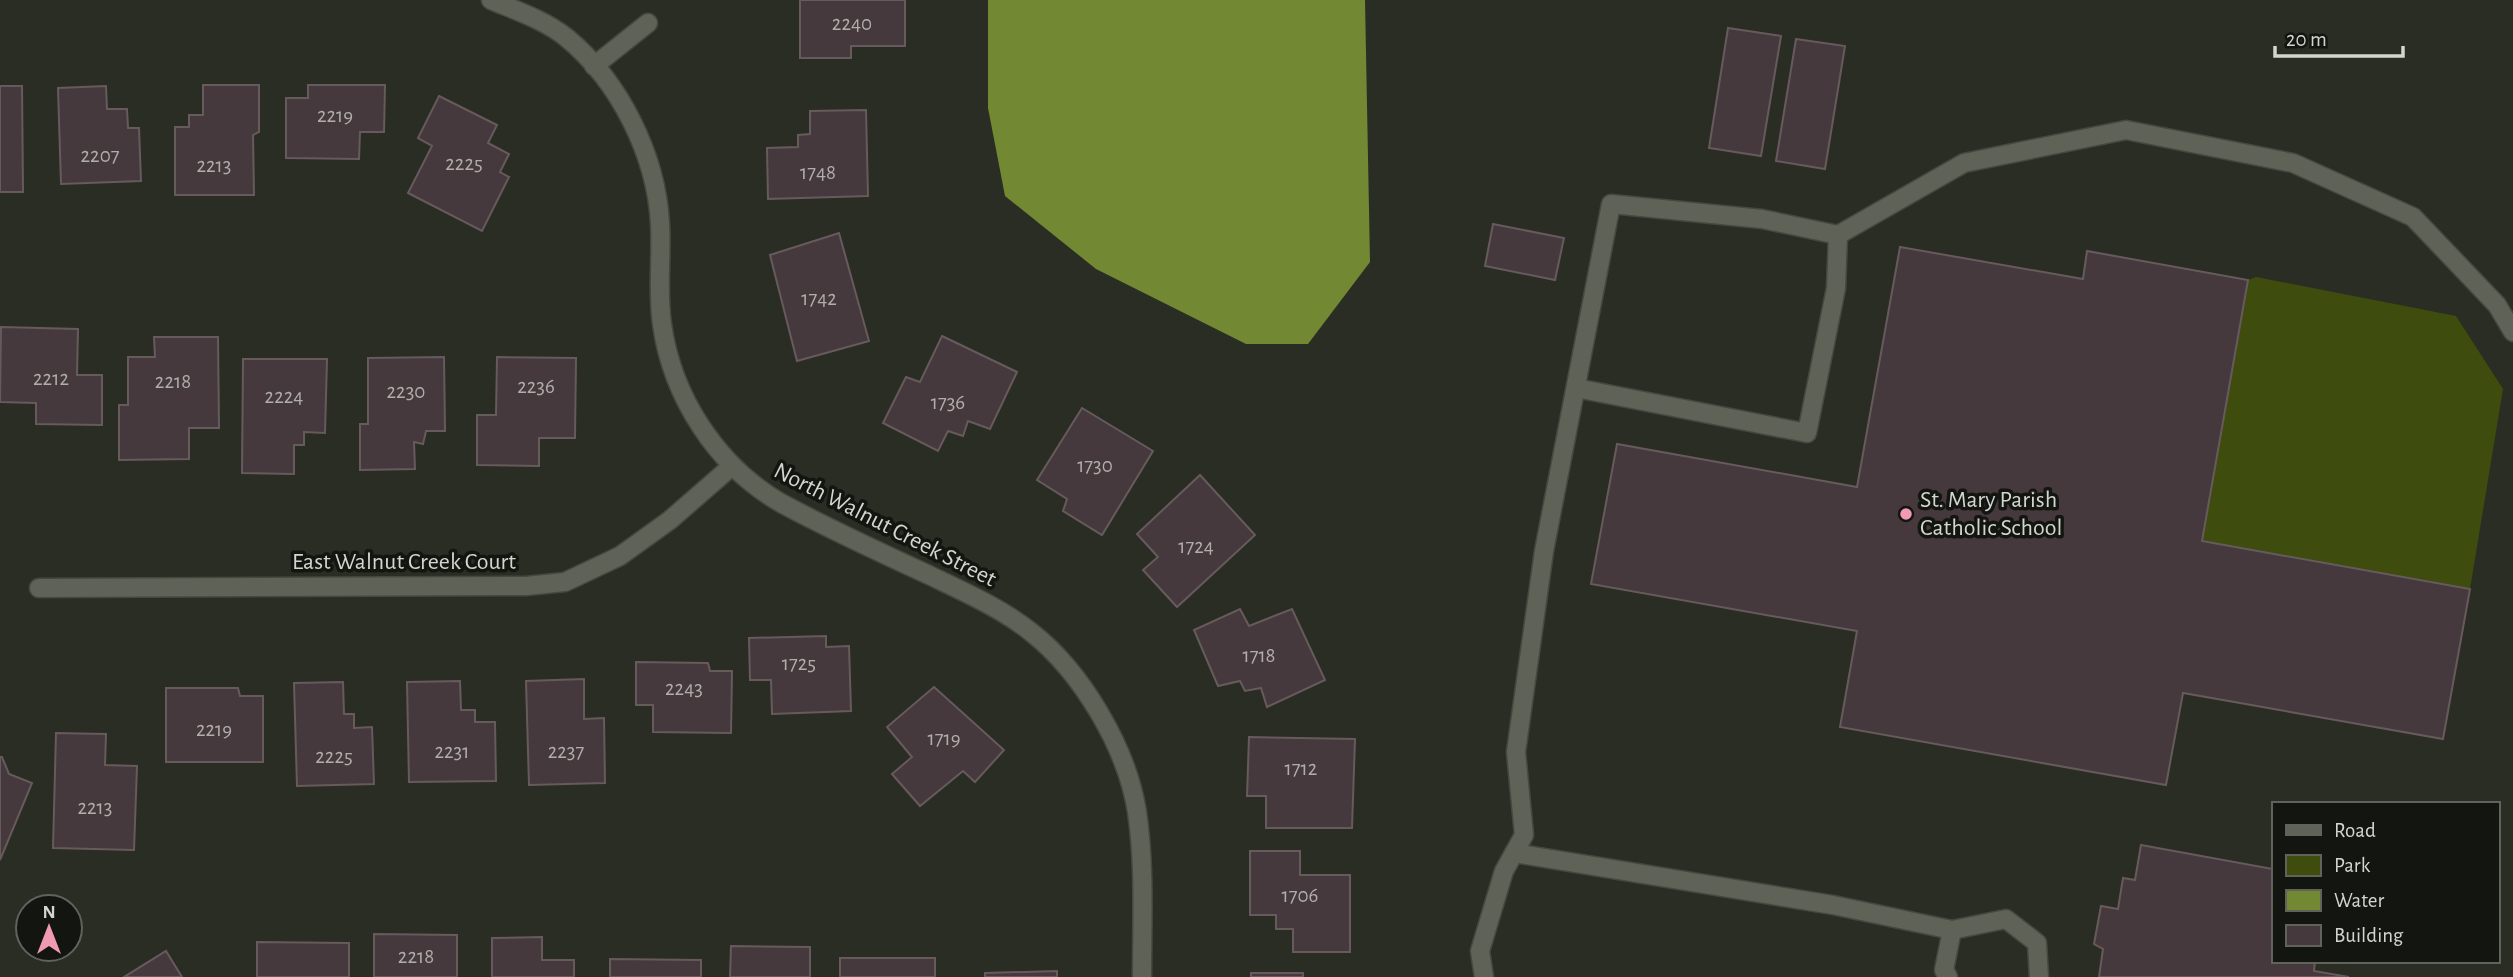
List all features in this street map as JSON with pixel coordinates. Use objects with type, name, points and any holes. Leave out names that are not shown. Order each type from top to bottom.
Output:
[{"type":"street","name":"North Walnut Creek Street","points":[[491,0],[525,13],[566,38],[594,66],[619,99],[640,139],[653,174],[660,221],[661,323],[674,375],[700,426],[732,466],[781,503],[980,599],[1032,632],[1070,673],[1103,718],[1124,762],[1137,811],[1142,860],[1142,977]]},
{"type":"street","points":[[594,66],[648,23]]},
{"type":"street","points":[[1484,977],[1480,951],[1504,871],[1524,835],[1516,752],[1544,551],[1611,204],[1762,219],[1838,235],[1964,163],[2126,130],[2293,163],[2413,217],[2497,305],[2513,332]]},
{"type":"street","points":[[1576,388],[1807,433],[1836,288],[1838,235]]},
{"type":"street","name":"East Walnut Creek Court","points":[[39,588],[526,586],[565,582],[620,556],[670,520],[732,466]]},
{"type":"street","points":[[1514,853],[1833,905],[1952,930],[2006,919],[2037,943],[2039,977]]},
{"type":"street","points":[[1948,977],[1944,970],[1952,930]]},
{"type":"green space","points":[[2256,277],[2456,316],[2503,389],[2470,589],[2202,541],[2248,280]]},
{"type":"water","points":[[988,0],[1365,0],[1370,262],[1308,344],[1246,344],[1096,269],[1005,196],[988,108]]},
{"type":"building","points":[[800,0],[905,0],[905,46],[851,46],[851,58],[800,58]]},
{"type":"building","points":[[1728,28],[1781,36],[1761,156],[1709,148]]},
{"type":"building","points":[[1796,39],[1845,46],[1825,169],[1776,161]]},
{"type":"building","points":[[203,85],[259,85],[259,132],[253,135],[254,195],[175,195],[175,127],[189,127],[189,115],[203,115]]},
{"type":"building","points":[[308,85],[385,85],[384,132],[360,132],[359,159],[286,158],[286,98],[308,98]]},
{"type":"building","points":[[0,86],[22,86],[23,192],[0,192]]},
{"type":"building","points":[[106,86],[107,109],[127,109],[128,128],[139,128],[141,181],[61,184],[58,88]]},
{"type":"building","points":[[439,96],[497,125],[488,143],[509,154],[500,172],[509,177],[482,231],[408,193],[432,146],[418,138]]},
{"type":"building","points":[[866,110],[868,196],[768,199],[767,148],[798,147],[798,135],[810,134],[810,111]]},
{"type":"building","points":[[1493,224],[1564,238],[1555,280],[1485,266]]},
{"type":"building","points":[[839,233],[869,341],[797,361],[770,255]]},
{"type":"building","name":"St. Mary Parish Catholic School","points":[[1900,247],[2083,279],[2087,251],[2248,280],[2202,541],[2470,589],[2443,739],[2183,693],[2166,785],[1840,727],[1857,631],[1591,584],[1617,444],[1857,487]]},
{"type":"building","points":[[1,327],[78,329],[77,375],[102,375],[102,425],[36,424],[36,403],[0,402]]},
{"type":"building","points":[[942,336],[1017,372],[990,429],[968,421],[963,436],[948,431],[938,451],[883,423],[906,377],[920,382]]},
{"type":"building","points":[[154,337],[218,337],[219,428],[189,428],[189,459],[119,460],[119,405],[128,405],[128,357],[155,357]]},
{"type":"building","points":[[444,357],[445,431],[426,431],[423,444],[414,442],[415,469],[360,470],[360,424],[368,424],[368,358]]},
{"type":"building","points":[[497,357],[576,358],[575,438],[539,438],[539,466],[477,465],[477,415],[496,415]]},
{"type":"building","points":[[243,359],[327,359],[325,433],[304,432],[304,445],[294,445],[294,474],[242,473]]},
{"type":"building","points":[[1082,408],[1153,451],[1102,535],[1063,511],[1067,499],[1037,480]]},
{"type":"building","points":[[1200,475],[1255,535],[1177,607],[1143,570],[1158,557],[1137,534]]},
{"type":"building","points":[[1240,609],[1249,626],[1292,609],[1325,680],[1267,707],[1261,688],[1245,691],[1240,681],[1218,686],[1194,630]]},
{"type":"building","points":[[826,636],[826,647],[849,646],[851,711],[772,714],[771,680],[750,680],[749,638]]},
{"type":"building","points":[[636,662],[708,663],[710,671],[732,671],[731,733],[653,732],[653,705],[636,705]]},
{"type":"building","points":[[584,679],[584,719],[604,718],[605,783],[529,785],[526,681]]},
{"type":"building","points":[[460,681],[461,710],[475,710],[475,722],[495,722],[496,781],[409,782],[407,682]]},
{"type":"building","points":[[343,682],[344,714],[354,714],[354,728],[372,727],[374,784],[297,786],[294,683]]},
{"type":"building","points":[[934,687],[1004,750],[975,782],[963,771],[920,806],[892,774],[912,757],[887,727]]},
{"type":"building","points":[[166,688],[238,688],[240,696],[263,696],[263,762],[166,762]]},
{"type":"building","points":[[56,733],[106,734],[105,765],[137,766],[134,850],[53,848]]},
{"type":"building","points":[[1249,737],[1355,739],[1352,828],[1266,828],[1266,796],[1247,796]]},
{"type":"building","points":[[0,757],[9,774],[32,783],[0,860]]},
{"type":"building","points":[[2141,845],[2272,869],[2272,963],[2315,963],[2314,971],[2349,977],[2099,977],[2103,949],[2094,944],[2101,906],[2118,909],[2123,878],[2135,880]]},
{"type":"building","points":[[1250,851],[1300,851],[1300,875],[1350,875],[1350,952],[1293,952],[1293,929],[1276,929],[1276,915],[1250,915]]},
{"type":"building","points":[[374,934],[457,935],[457,977],[374,977]]},
{"type":"building","points":[[542,937],[542,960],[574,960],[574,977],[492,977],[492,938]]},
{"type":"building","points":[[257,942],[349,943],[349,977],[257,977]]},
{"type":"building","points":[[731,946],[810,947],[810,977],[730,977]]},
{"type":"building","points":[[166,951],[182,977],[124,977]]},
{"type":"building","points":[[840,958],[935,958],[935,977],[840,977]]},
{"type":"building","points":[[610,959],[701,960],[701,977],[610,977]]},
{"type":"building","points":[[1057,971],[1057,977],[985,977],[985,973]]},
{"type":"building","points":[[1251,973],[1303,973],[1303,977],[1251,977]]},
{"type":"place","name":"St. Mary Parish Catholic School","points":[[1906,514]]}]
